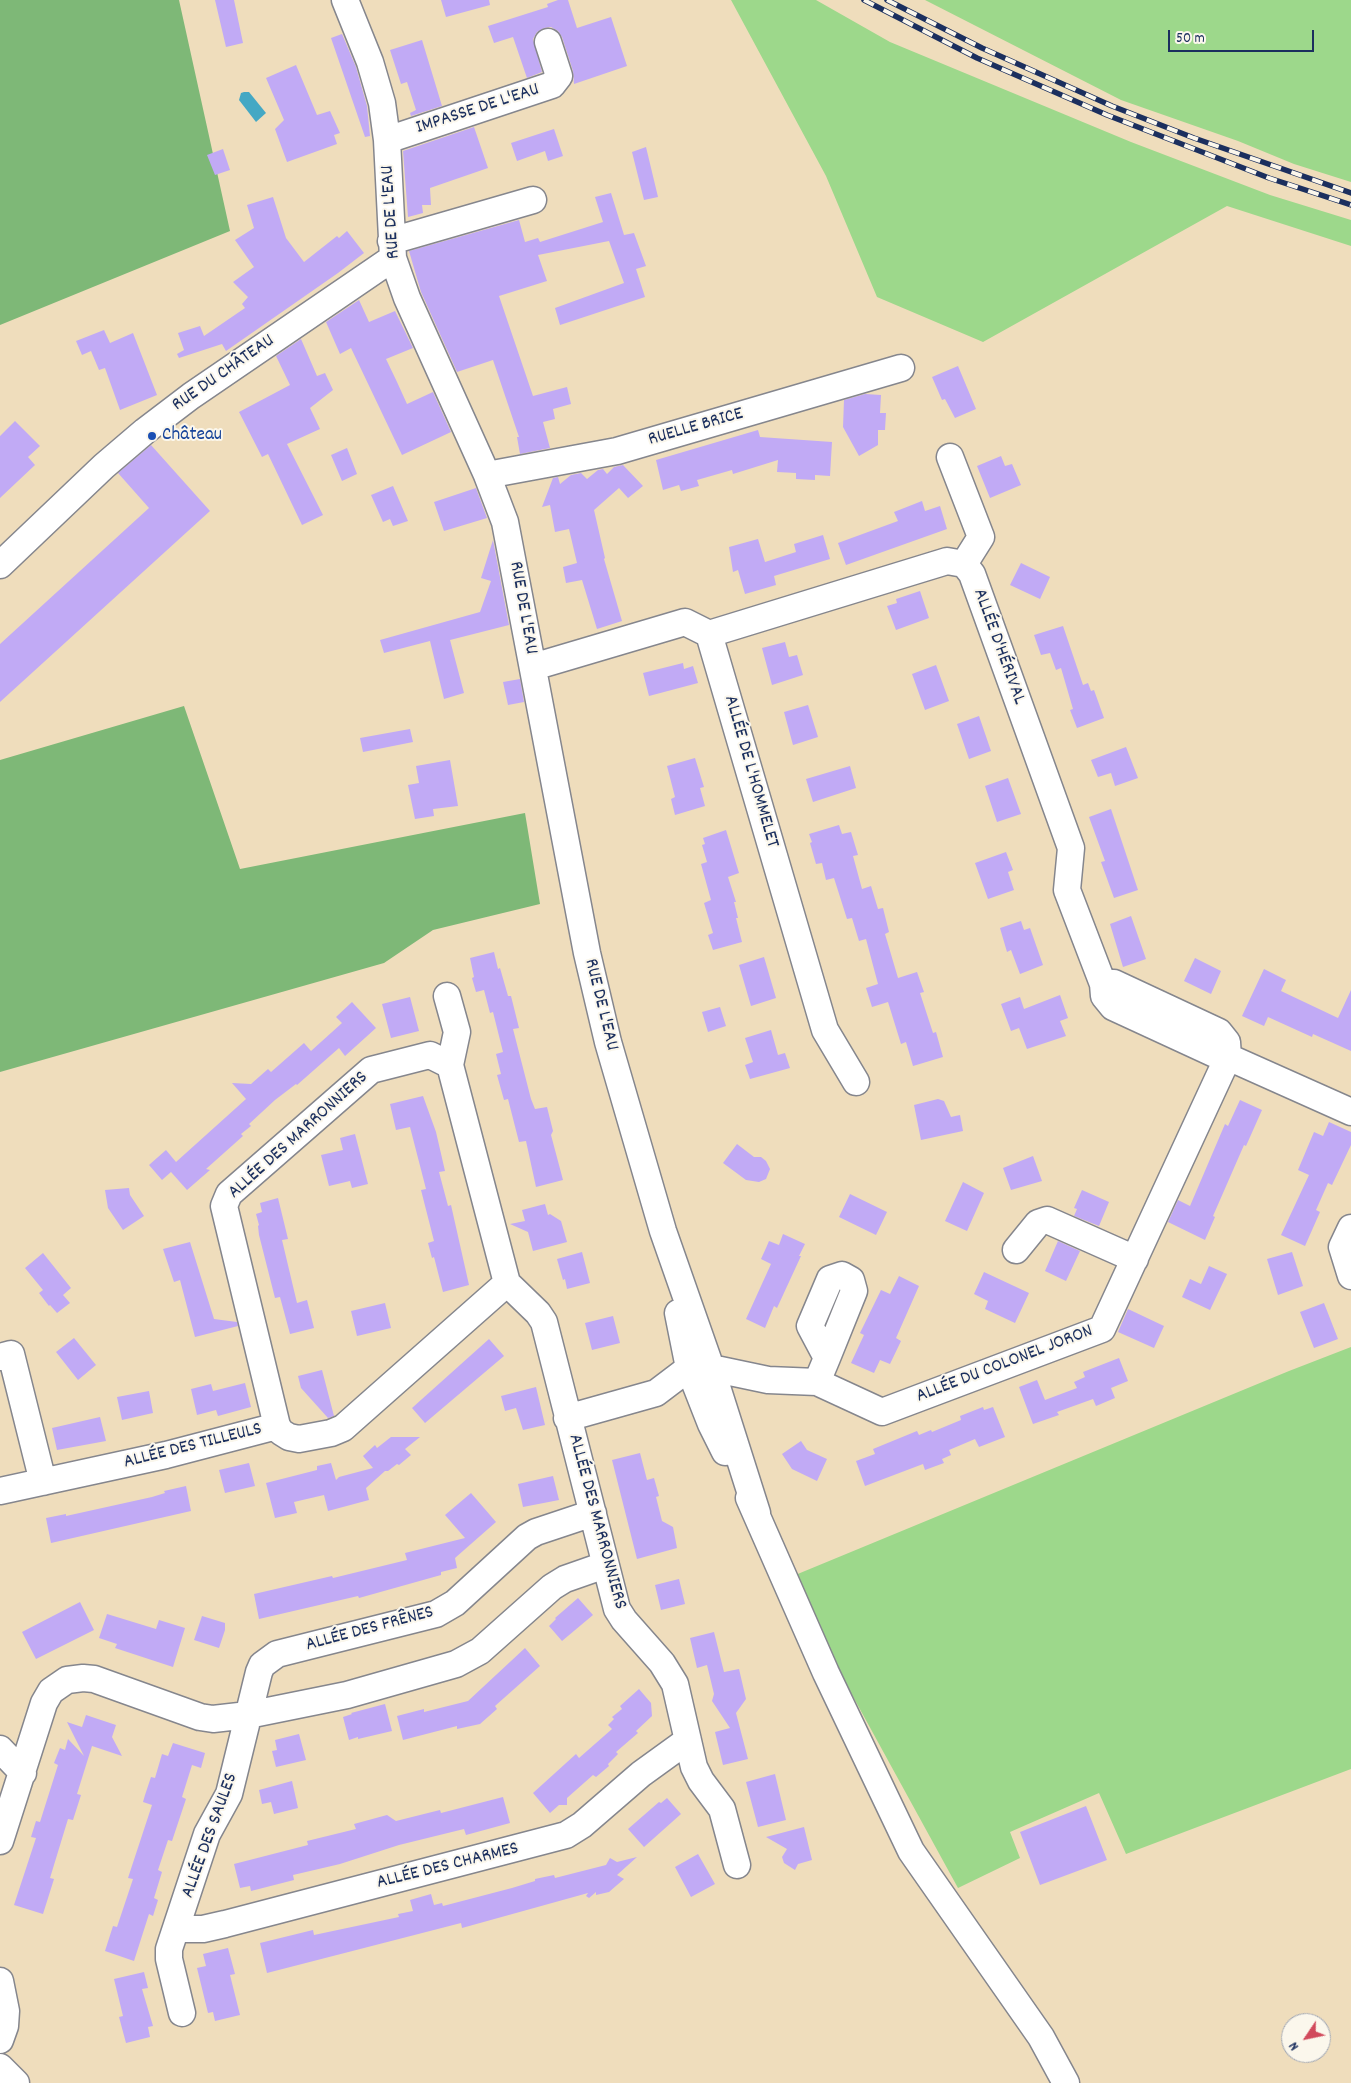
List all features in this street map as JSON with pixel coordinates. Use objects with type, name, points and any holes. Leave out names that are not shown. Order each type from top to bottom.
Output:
[{"type":"street","name":"RUE DE L'EAU","points":[[345,0],[378,86],[382,103],[387,140],[392,249],[406,298],[487,475],[511,548],[597,997],[700,1368],[710,1396],[711,1424],[757,1512],[826,1673],[911,1850],[1040,2037],[1066,2083]]},
{"type":"street","name":"IMPASSE DE L'EAU","points":[[387,140],[552,85],[559,76],[548,42]]},
{"type":"street","name":"RUE DU CHÂTEAU","points":[[0,565],[104,466],[145,431],[392,249],[533,200]]},
{"type":"street","name":"RUELLE BRICE","points":[[487,475],[617,451],[901,368]]},
{"type":"street","points":[[533,667],[684,622],[709,634],[947,562],[964,564],[981,538],[950,457]]},
{"type":"street","name":"ALLÉE D'HÉRIVAL","points":[[964,564],[972,574],[1071,848],[1068,890],[1103,984],[1104,996],[1112,1007],[1217,1055],[1228,1057],[1351,1112]]},
{"type":"street","name":"ALLÉE DE L'HOMMELET","points":[[709,634],[825,1030],[856,1082]]},
{"type":"street","points":[[447,996],[457,1032],[450,1065],[507,1283]]},
{"type":"street","name":"ALLÉE DES MARRONNIERS","points":[[277,1426],[224,1206],[229,1194],[371,1070],[430,1055],[450,1065]]},
{"type":"street","name":"ALLÉE DU COLONEL JORON","points":[[700,1368],[768,1380],[817,1382],[882,1412],[1102,1329],[1228,1057]]},
{"type":"street","points":[[1016,1250],[1038,1223],[1047,1220],[1135,1259]]},
{"type":"street","points":[[1351,1228],[1342,1247],[1351,1276]]},
{"type":"street","name":"ALLÉE DES MARRONNIERS","points":[[507,1283],[538,1313],[544,1322],[617,1609],[624,1620],[662,1662],[675,1684],[694,1767],[701,1781],[722,1809],[737,1866]]},
{"type":"street","name":"ALLÉE DES TILLEULS","points":[[0,1491],[166,1454],[277,1426],[288,1437],[299,1439],[331,1433],[343,1428],[507,1283]]},
{"type":"street","points":[[0,1357],[11,1354],[44,1482]]},
{"type":"street","points":[[817,1382],[827,1358]]},
{"type":"street","name":"ALLÉE DES MARRONNIERS","points":[[567,1418],[656,1393],[700,1368]]},
{"type":"street","name":"ALLÉE DU COLONEL JORON","points":[[710,1396],[768,1380]]},
{"type":"street","name":"ALLÉE DES MARRONNIERS","points":[[656,1393],[710,1396]]},
{"type":"street","name":"ALLÉE DES FRÊNES","points":[[248,1715],[259,1672],[267,1660],[277,1654],[436,1614],[455,1603],[536,1532],[592,1513]]},
{"type":"street","points":[[0,1841],[44,1703],[51,1691],[59,1684],[74,1678],[94,1679],[200,1717],[213,1719],[248,1715],[347,1694],[456,1664],[480,1650],[552,1587],[572,1576],[605,1565]]},
{"type":"street","name":"ALLÉE DES SAULES","points":[[182,2013],[169,1959],[169,1949],[207,1834],[229,1794],[248,1715]]},
{"type":"street","name":"ALLÉE DES CHARMES","points":[[177,1929],[203,1929],[566,1836],[582,1825],[641,1774],[688,1740]]},
{"type":"street","points":[[0,1749],[23,1773]]},
{"type":"street","points":[[0,1981],[6,2011],[6,2026],[0,2040]]},
{"type":"green space","points":[[0,0],[179,0],[230,231],[0,325]]},
{"type":"green space","points":[[731,0],[816,0],[890,42],[1131,142],[1270,195],[1351,220],[1351,246],[1227,206],[983,342],[877,297],[826,176]]},
{"type":"green space","points":[[925,0],[1351,0],[1351,182],[1294,164],[1238,141],[1121,100]]},
{"type":"green space","points":[[184,706],[240,869],[525,813],[540,904],[433,930],[384,963],[0,1072],[0,760]]},
{"type":"green space","points":[[1351,1347],[1351,1769],[1126,1854],[1099,1793],[1010,1832],[1020,1858],[958,1888],[788,1578]]},
{"type":"water","points":[[249,92],[266,113],[256,122],[239,100],[241,93]]},
{"type":"building","points":[[215,0],[234,0],[243,43],[226,47]]},
{"type":"building","points":[[441,0],[489,0],[490,5],[446,17]]},
{"type":"building","points":[[558,0],[568,0],[577,28],[611,17],[627,66],[574,84],[573,71],[562,37],[558,31],[551,27],[537,32],[533,39],[542,72],[527,78],[513,37],[494,43],[488,26],[548,7],[547,4]]},
{"type":"building","points":[[342,34],[356,67],[367,106],[370,136],[365,137],[331,38]]},
{"type":"building","points":[[422,40],[442,106],[411,116],[410,113],[416,110],[407,82],[401,84],[390,50]]},
{"type":"building","points":[[296,65],[317,115],[330,111],[340,133],[334,135],[337,144],[287,162],[275,129],[284,120],[266,78]]},
{"type":"building","points":[[474,127],[488,168],[430,188],[431,205],[422,205],[423,213],[408,217],[403,151]]},
{"type":"building","points":[[554,129],[563,156],[548,161],[545,151],[517,161],[511,143]]},
{"type":"building","points":[[646,147],[658,197],[644,200],[632,152]]},
{"type":"building","points":[[223,149],[230,170],[215,175],[207,155]]},
{"type":"building","points":[[611,193],[624,235],[634,233],[646,266],[636,269],[645,297],[560,325],[555,308],[624,283],[609,241],[538,255],[547,281],[499,296],[533,396],[567,387],[571,404],[553,409],[555,419],[543,422],[550,448],[520,454],[517,437],[519,437],[493,360],[457,372],[421,292],[409,251],[519,220],[525,242],[538,238],[540,242],[603,222],[595,197]]},
{"type":"building","points":[[273,197],[286,238],[304,262],[337,236],[339,238],[347,231],[364,253],[226,351],[222,344],[179,358],[177,354],[184,350],[178,333],[200,326],[204,336],[245,308],[242,304],[248,297],[233,282],[254,267],[235,240],[254,228],[247,205]]},
{"type":"building","points":[[359,300],[369,322],[395,311],[413,348],[386,359],[407,404],[433,392],[451,432],[402,455],[351,348],[340,354],[326,322]]},
{"type":"building","points":[[104,330],[110,343],[133,333],[157,395],[120,410],[105,368],[99,370],[91,351],[82,355],[76,341]]},
{"type":"building","points":[[301,339],[317,376],[325,373],[333,390],[310,408],[320,429],[287,444],[323,515],[302,525],[268,454],[262,457],[239,412],[290,385],[276,356]]},
{"type":"building","points":[[958,366],[976,409],[955,418],[945,399],[942,400],[932,377]]},
{"type":"building","points":[[865,394],[881,395],[880,413],[886,413],[885,430],[878,430],[878,445],[859,456],[843,427],[844,400]]},
{"type":"building","points":[[15,421],[40,446],[28,457],[35,465],[0,498],[0,436]]},
{"type":"building","points":[[758,430],[760,437],[832,442],[830,476],[815,475],[815,480],[796,479],[796,473],[777,472],[778,460],[733,474],[732,470],[697,480],[699,486],[681,491],[679,485],[663,490],[656,460]]},
{"type":"building","points":[[151,445],[210,511],[0,702],[0,644],[149,508],[118,473]]},
{"type":"building","points":[[347,448],[357,474],[342,481],[331,455]]},
{"type":"building","points":[[1001,456],[1005,466],[1012,464],[1021,485],[990,498],[977,466]]},
{"type":"building","points":[[623,465],[643,486],[628,498],[619,488],[594,510],[604,559],[622,621],[597,629],[582,580],[566,583],[563,567],[577,563],[569,529],[555,532],[550,505],[542,507],[553,478],[558,477],[560,484],[571,475],[581,473],[587,479],[598,470],[603,469],[607,474],[614,467]]},
{"type":"building","points":[[393,486],[408,521],[393,526],[390,519],[383,522],[371,495]]},
{"type":"building","points":[[476,488],[487,518],[444,531],[434,502]]},
{"type":"building","points":[[922,501],[925,511],[940,506],[947,529],[846,565],[838,543],[898,521],[894,512]]},
{"type":"building","points":[[823,535],[830,559],[774,576],[776,585],[745,594],[738,570],[733,572],[729,547],[758,539],[765,562],[796,552],[794,544]]},
{"type":"building","points":[[493,540],[509,625],[450,640],[464,693],[444,699],[430,641],[384,653],[380,640],[480,612],[491,581],[481,578]]},
{"type":"building","points":[[1021,563],[1050,577],[1040,599],[1010,585]]},
{"type":"building","points":[[920,591],[929,618],[896,630],[887,606],[897,603],[896,599]]},
{"type":"building","points":[[1063,626],[1083,685],[1088,683],[1091,691],[1094,690],[1104,718],[1077,728],[1070,710],[1073,709],[1061,668],[1056,670],[1050,653],[1041,655],[1034,635]]},
{"type":"building","points":[[785,642],[789,657],[797,655],[803,675],[772,685],[762,648]]},
{"type":"building","points":[[683,663],[684,669],[693,666],[698,683],[649,696],[643,673]]},
{"type":"building","points":[[936,665],[949,701],[925,710],[912,674]]},
{"type":"building","points":[[520,679],[524,702],[508,705],[503,682]]},
{"type":"building","points":[[808,705],[818,737],[793,745],[784,712]]},
{"type":"building","points":[[979,716],[991,751],[969,759],[957,724]]},
{"type":"building","points":[[410,729],[413,742],[363,752],[360,738]]},
{"type":"building","points":[[1126,747],[1138,778],[1115,786],[1111,773],[1098,777],[1091,760]]},
{"type":"building","points":[[695,758],[704,787],[700,788],[705,806],[675,815],[671,799],[675,797],[667,766]]},
{"type":"building","points":[[450,760],[458,806],[433,809],[434,816],[415,819],[408,785],[419,783],[416,766]]},
{"type":"building","points":[[850,766],[856,788],[813,802],[806,779]]},
{"type":"building","points":[[1008,778],[1021,814],[997,822],[985,786]]},
{"type":"building","points":[[1111,809],[1138,890],[1114,898],[1101,862],[1105,861],[1089,817]]},
{"type":"building","points":[[839,825],[842,834],[851,832],[858,855],[853,856],[862,889],[871,886],[878,909],[883,908],[889,932],[885,934],[898,978],[917,972],[924,992],[920,993],[933,1033],[936,1032],[943,1057],[913,1066],[906,1042],[901,1044],[888,1002],[872,1007],[866,988],[878,984],[866,939],[859,941],[852,918],[847,919],[834,878],[826,880],[822,863],[816,864],[810,843],[812,842],[809,834]]},
{"type":"building","points":[[726,830],[739,873],[728,877],[736,902],[734,902],[738,918],[736,918],[742,942],[713,950],[708,935],[713,933],[704,903],[711,900],[701,864],[707,862],[702,845],[705,844],[703,838]]},
{"type":"building","points":[[1006,852],[1013,870],[1008,872],[1014,890],[988,899],[975,863]]},
{"type":"building","points":[[1131,916],[1146,959],[1123,967],[1110,924]]},
{"type":"building","points":[[1021,921],[1024,930],[1030,928],[1043,965],[1020,974],[1011,950],[1007,952],[1000,928]]},
{"type":"building","points":[[494,952],[508,996],[511,996],[519,1028],[513,1029],[531,1099],[535,1109],[547,1107],[553,1131],[551,1135],[563,1180],[536,1187],[526,1141],[519,1142],[508,1099],[504,1100],[497,1075],[501,1074],[496,1054],[503,1052],[493,1012],[490,1013],[484,990],[476,992],[472,978],[474,977],[470,958]]},
{"type":"building","points":[[764,957],[776,998],[751,1006],[739,965]]},
{"type":"building","points":[[1195,958],[1221,971],[1211,994],[1184,981]]},
{"type":"building","points":[[1264,969],[1286,980],[1281,991],[1338,1018],[1351,990],[1351,1051],[1313,1034],[1312,1037],[1268,1017],[1264,1026],[1242,1016]]},
{"type":"building","points":[[1060,995],[1068,1018],[1060,1021],[1066,1036],[1027,1049],[1019,1028],[1011,1031],[1001,1004],[1020,997],[1024,1009]]},
{"type":"building","points":[[410,997],[419,1031],[391,1038],[382,1004]]},
{"type":"building","points":[[352,1002],[376,1028],[345,1056],[339,1048],[297,1085],[275,1100],[249,1124],[251,1126],[241,1134],[243,1136],[206,1169],[210,1170],[187,1190],[171,1172],[162,1180],[149,1165],[166,1150],[176,1162],[246,1099],[232,1083],[251,1084],[268,1069],[271,1072],[304,1043],[311,1051],[342,1023],[336,1017]]},
{"type":"building","points":[[720,1007],[726,1026],[708,1032],[702,1012]]},
{"type":"building","points":[[771,1030],[778,1055],[785,1053],[790,1068],[750,1079],[745,1065],[753,1062],[745,1038]]},
{"type":"building","points":[[423,1096],[436,1132],[445,1171],[439,1172],[448,1206],[451,1205],[469,1285],[443,1292],[434,1257],[432,1258],[428,1243],[434,1241],[421,1190],[426,1189],[410,1127],[396,1130],[390,1104]]},
{"type":"building","points":[[938,1099],[944,1101],[951,1117],[960,1115],[963,1131],[921,1140],[914,1105]]},
{"type":"building","points":[[1240,1100],[1262,1110],[1246,1146],[1244,1145],[1213,1216],[1215,1217],[1205,1240],[1168,1222],[1178,1200],[1190,1206],[1225,1124],[1228,1126]]},
{"type":"building","points":[[1329,1122],[1351,1132],[1351,1145],[1332,1185],[1328,1183],[1316,1210],[1320,1212],[1305,1246],[1281,1235],[1309,1175],[1298,1170],[1314,1132],[1323,1136]]},
{"type":"building","points":[[355,1134],[368,1184],[352,1188],[350,1181],[329,1186],[321,1155],[343,1150],[340,1138]]},
{"type":"building","points":[[737,1144],[754,1157],[761,1157],[766,1161],[770,1169],[766,1179],[759,1182],[746,1180],[723,1163]]},
{"type":"building","points":[[1033,1156],[1042,1181],[1011,1190],[1003,1168]]},
{"type":"building","points":[[963,1182],[984,1193],[967,1231],[945,1221]]},
{"type":"building","points":[[129,1188],[130,1195],[144,1216],[123,1230],[108,1208],[105,1190]]},
{"type":"building","points":[[1082,1190],[1109,1202],[1099,1226],[1074,1216],[1077,1209],[1074,1208]]},
{"type":"building","points":[[850,1194],[887,1212],[876,1235],[839,1217]]},
{"type":"building","points":[[278,1198],[288,1239],[282,1240],[297,1303],[307,1300],[314,1328],[290,1334],[280,1297],[275,1298],[259,1235],[256,1214],[262,1212],[260,1203]]},
{"type":"building","points":[[545,1204],[548,1215],[550,1214],[561,1221],[567,1242],[533,1251],[528,1232],[510,1224],[525,1221],[522,1210]]},
{"type":"building","points":[[783,1234],[805,1244],[777,1308],[774,1306],[765,1328],[746,1319],[771,1264],[761,1259],[769,1241],[779,1245]]},
{"type":"building","points":[[1058,1241],[1080,1251],[1066,1281],[1045,1271]]},
{"type":"building","points":[[190,1242],[214,1319],[237,1322],[238,1326],[195,1337],[180,1280],[174,1282],[163,1249]]},
{"type":"building","points":[[582,1252],[590,1283],[567,1289],[557,1259]]},
{"type":"building","points":[[1292,1252],[1303,1286],[1278,1295],[1267,1259]]},
{"type":"building","points":[[43,1253],[71,1288],[63,1295],[70,1303],[57,1313],[39,1293],[43,1290],[25,1268]]},
{"type":"building","points":[[1209,1266],[1227,1274],[1210,1310],[1182,1297],[1190,1279],[1201,1284]]},
{"type":"building","points":[[984,1272],[1029,1293],[1015,1323],[985,1309],[988,1301],[974,1294]]},
{"type":"building","points":[[899,1276],[919,1286],[896,1338],[901,1341],[890,1364],[880,1360],[874,1373],[851,1363],[864,1335],[860,1333],[881,1290],[890,1294]]},
{"type":"building","points":[[385,1303],[391,1328],[357,1336],[351,1311]]},
{"type":"building","points":[[1324,1303],[1338,1339],[1314,1348],[1300,1312]]},
{"type":"building","points":[[1128,1309],[1164,1326],[1154,1348],[1118,1332]]},
{"type":"building","points":[[613,1316],[620,1343],[592,1350],[585,1323]]},
{"type":"building","points":[[74,1338],[96,1365],[78,1380],[56,1352]]},
{"type":"building","points":[[489,1339],[504,1356],[425,1423],[412,1408]]},
{"type":"building","points":[[1119,1358],[1128,1381],[1111,1388],[1115,1398],[1096,1406],[1093,1399],[1057,1412],[1059,1415],[1033,1424],[1019,1387],[1037,1380],[1045,1400],[1077,1388],[1074,1382],[1085,1377],[1083,1372]]},
{"type":"building","points":[[322,1370],[334,1416],[328,1418],[301,1388],[298,1376]]},
{"type":"building","points":[[245,1383],[251,1407],[218,1416],[216,1410],[197,1415],[191,1389],[211,1384],[213,1391]]},
{"type":"building","points":[[536,1387],[545,1425],[523,1430],[516,1408],[505,1411],[501,1396]]},
{"type":"building","points":[[149,1391],[153,1413],[122,1420],[117,1397]]},
{"type":"building","points":[[983,1407],[984,1410],[993,1407],[1005,1437],[979,1447],[975,1439],[949,1450],[951,1455],[942,1459],[944,1463],[925,1470],[923,1464],[865,1486],[856,1461],[875,1454],[873,1449],[917,1431],[919,1435],[931,1430],[932,1432],[961,1420],[960,1416]]},
{"type":"building","points":[[100,1417],[106,1441],[57,1450],[52,1428]]},
{"type":"building","points":[[391,1437],[420,1437],[405,1449],[411,1455],[399,1465],[397,1464],[388,1471],[385,1471],[366,1488],[369,1500],[328,1511],[324,1495],[294,1502],[297,1513],[275,1518],[266,1483],[317,1470],[317,1466],[331,1463],[336,1480],[339,1477],[373,1468],[363,1456],[375,1445],[377,1448]]},
{"type":"building","points":[[801,1441],[807,1450],[827,1459],[817,1481],[792,1469],[782,1454]]},
{"type":"building","points":[[640,1453],[647,1480],[654,1478],[659,1496],[656,1497],[662,1521],[673,1527],[677,1548],[637,1559],[612,1460]]},
{"type":"building","points":[[249,1463],[255,1486],[225,1493],[219,1470]]},
{"type":"building","points":[[553,1476],[559,1500],[523,1507],[518,1484]]},
{"type":"building","points":[[186,1486],[191,1511],[51,1543],[46,1518],[66,1514],[66,1516],[152,1497],[165,1493],[164,1491]]},
{"type":"building","points":[[471,1493],[496,1522],[455,1558],[457,1568],[441,1572],[441,1575],[359,1598],[358,1596],[259,1619],[254,1594],[332,1576],[333,1578],[407,1560],[405,1553],[465,1538],[445,1515]]},
{"type":"building","points":[[679,1579],[685,1604],[661,1610],[655,1585]]},
{"type":"building","points":[[578,1598],[593,1615],[562,1641],[549,1626],[555,1618]]},
{"type":"building","points":[[80,1602],[94,1630],[36,1659],[22,1632]]},
{"type":"building","points":[[107,1614],[156,1629],[159,1620],[185,1628],[173,1667],[115,1648],[117,1644],[99,1638]]},
{"type":"building","points":[[202,1616],[225,1623],[225,1630],[219,1648],[194,1640]]},
{"type":"building","points":[[714,1632],[724,1672],[739,1669],[746,1699],[736,1713],[748,1759],[723,1765],[715,1732],[730,1728],[712,1701],[714,1694],[707,1665],[697,1668],[690,1638]]},
{"type":"building","points":[[525,1648],[540,1666],[495,1706],[497,1709],[480,1724],[457,1729],[457,1726],[403,1740],[397,1716],[424,1709],[424,1712],[468,1701]]},
{"type":"building","points":[[639,1689],[651,1703],[652,1716],[636,1731],[638,1733],[616,1752],[618,1754],[608,1764],[609,1766],[596,1777],[593,1775],[567,1798],[567,1805],[559,1805],[550,1813],[533,1793],[576,1754],[579,1758],[612,1729],[608,1725],[614,1719],[612,1717],[622,1709],[620,1706]]},
{"type":"building","points":[[385,1704],[392,1731],[349,1740],[343,1717]]},
{"type":"building","points":[[86,1715],[116,1725],[112,1737],[122,1756],[92,1746],[77,1794],[81,1795],[73,1820],[68,1819],[50,1878],[54,1879],[43,1914],[14,1905],[36,1838],[31,1837],[36,1821],[40,1822],[58,1765],[54,1763],[60,1748],[65,1750],[68,1739],[84,1756],[67,1722],[82,1727]]},
{"type":"building","points":[[299,1734],[306,1760],[276,1767],[272,1751],[277,1750],[275,1740]]},
{"type":"building","points":[[173,1743],[205,1753],[201,1768],[192,1765],[182,1797],[186,1799],[172,1841],[168,1840],[158,1870],[162,1872],[154,1898],[158,1900],[153,1916],[149,1914],[134,1961],[105,1951],[113,1926],[117,1927],[133,1879],[128,1878],[152,1805],[143,1802],[145,1795],[151,1777],[155,1778],[162,1754],[168,1756]]},
{"type":"building","points":[[775,1774],[786,1820],[758,1827],[746,1782]]},
{"type":"building","points":[[292,1781],[298,1808],[274,1814],[271,1802],[262,1804],[259,1790]]},
{"type":"building","points":[[503,1797],[510,1823],[466,1835],[464,1829],[399,1845],[340,1864],[293,1875],[294,1880],[251,1891],[250,1886],[240,1888],[234,1864],[308,1845],[307,1841],[356,1829],[354,1824],[387,1815],[396,1821],[440,1810],[441,1813]]},
{"type":"building","points":[[667,1798],[681,1814],[644,1847],[628,1829],[659,1802],[661,1803]]},
{"type":"building","points":[[1086,1806],[1107,1860],[1040,1885],[1020,1832]]},
{"type":"building","points":[[804,1827],[812,1860],[798,1864],[795,1870],[784,1863],[782,1857],[787,1849],[766,1837]]},
{"type":"building","points":[[698,1854],[715,1884],[691,1897],[675,1867]]},
{"type":"building","points":[[637,1857],[617,1875],[624,1879],[609,1892],[596,1895],[596,1892],[589,1898],[586,1896],[588,1893],[462,1928],[461,1923],[267,1973],[260,1943],[313,1930],[314,1935],[399,1917],[398,1914],[413,1911],[410,1900],[431,1894],[434,1905],[442,1903],[443,1906],[512,1888],[535,1881],[535,1879],[554,1875],[555,1878],[606,1865],[610,1858],[617,1862]]},
{"type":"building","points":[[228,1948],[235,1974],[230,1975],[240,2015],[215,2021],[213,2012],[208,2013],[197,1968],[206,1966],[203,1954]]},
{"type":"building","points":[[144,1972],[148,1988],[142,1989],[153,2026],[148,2027],[150,2037],[126,2043],[119,2017],[123,2016],[114,1979]]},
{"type":"railway","points":[[864,0],[977,58],[1107,115],[1269,178],[1351,205]]},
{"type":"railway","points":[[887,0],[982,48],[1112,106],[1194,138],[1351,193]]},
{"type":"place","name":"Château","points":[[152,436]]}]
